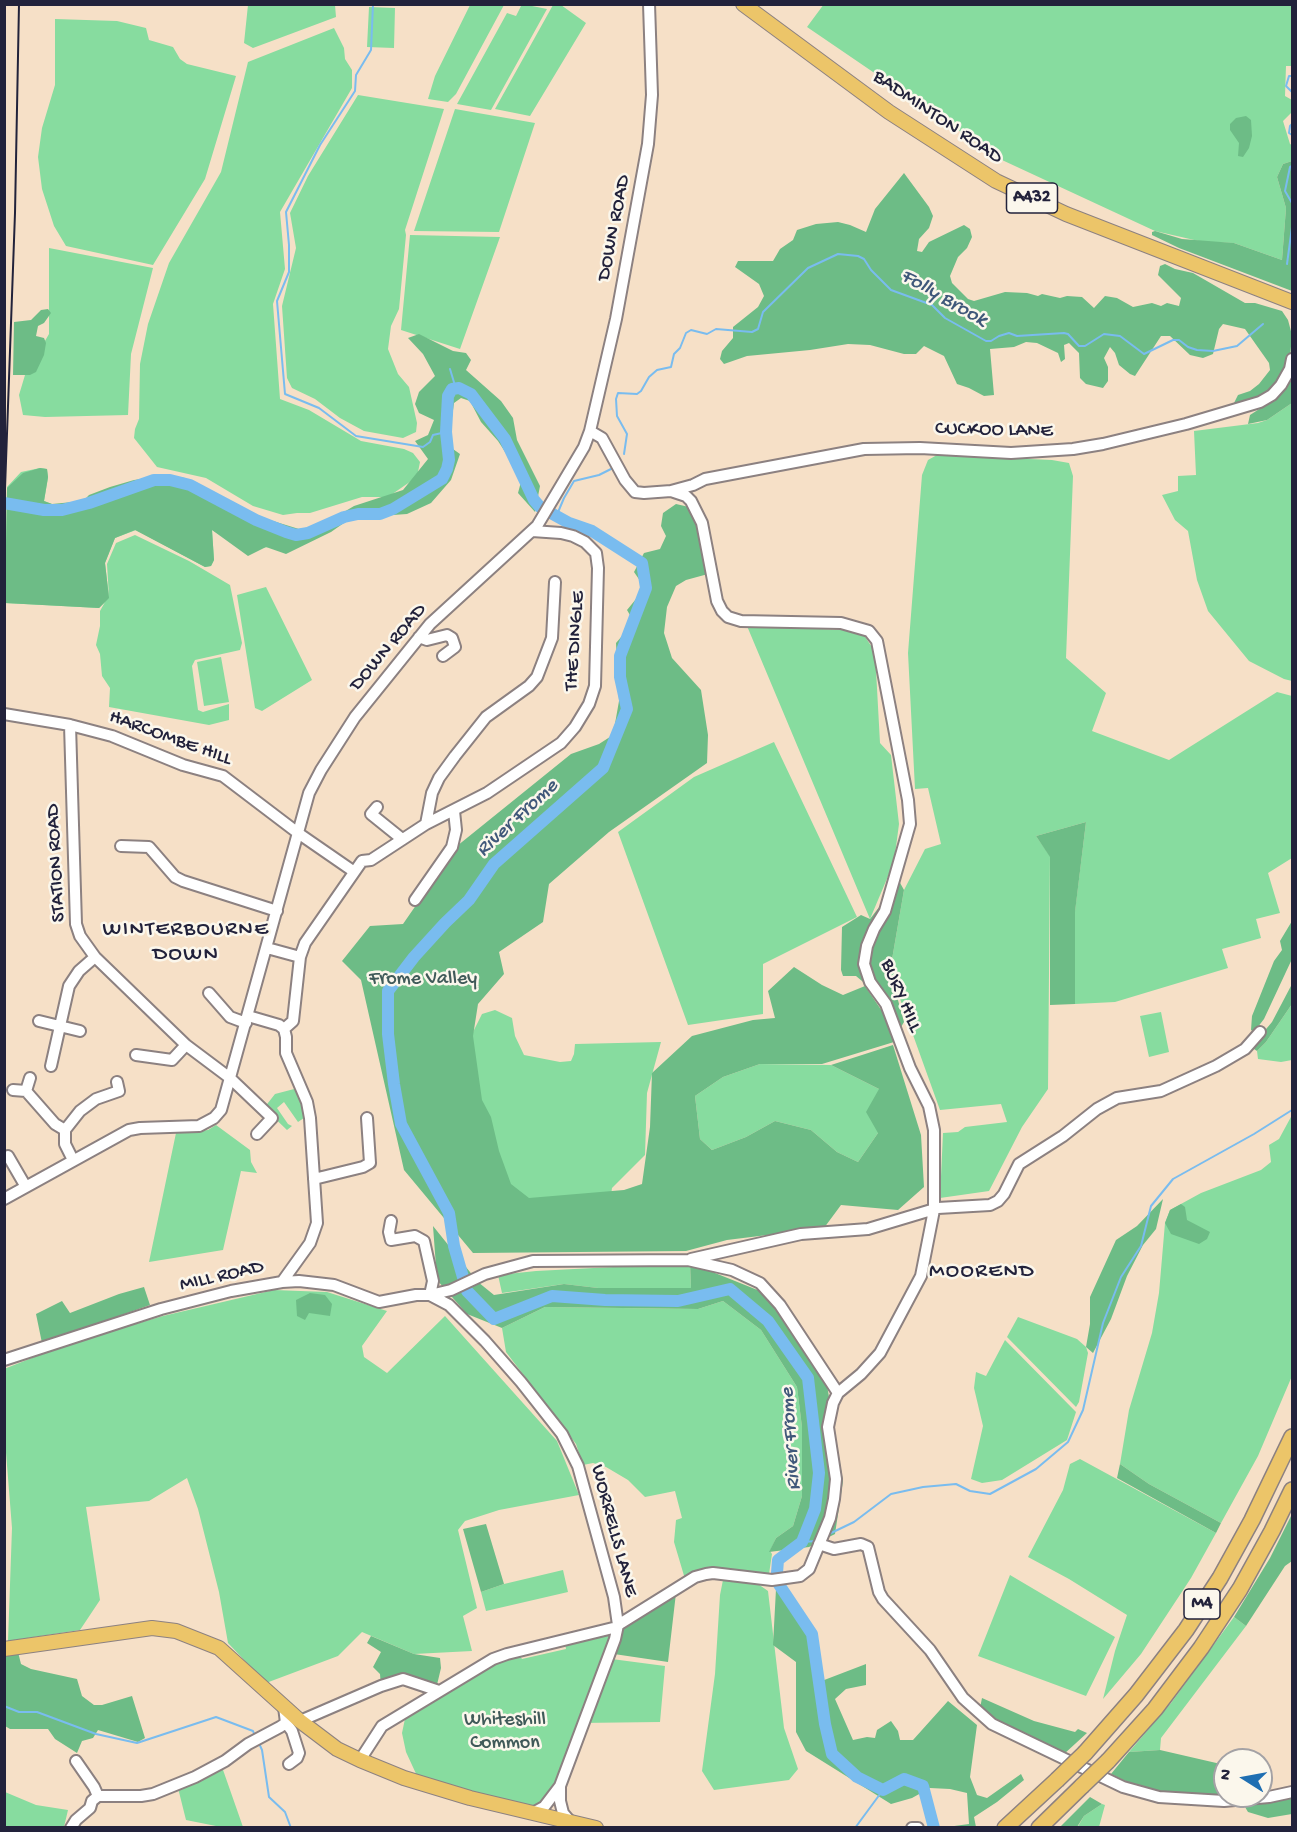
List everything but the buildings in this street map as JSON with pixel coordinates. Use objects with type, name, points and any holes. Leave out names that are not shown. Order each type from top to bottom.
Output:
[{"type":"highway","name":"M4","points":[[1005,1827],[1085,1753],[1136,1695],[1191,1621],[1220,1578],[1293,1437]]},
{"type":"highway","name":"M4","points":[[1039,1827],[1108,1761],[1155,1708],[1201,1648],[1240,1589],[1293,1490]]},
{"type":"main road","name":"BADMINTON ROAD","points":[[743,4],[889,112],[996,181],[1076,218],[1293,302]]},
{"type":"main road","points":[[4,1649],[152,1628],[176,1631],[219,1648],[284,1707],[293,1722],[360,1760],[404,1778],[466,1797],[596,1827]]},
{"type":"street","name":"DOWN ROAD","points":[[4,1199],[129,1130],[199,1126],[220,1110],[309,794],[321,770],[355,717],[430,624],[535,529],[584,447],[591,431],[630,248],[648,144],[652,95],[649,4]]},
{"type":"street","name":"CUCKOO LANE","points":[[670,491],[705,479],[864,449],[920,448],[1011,453],[1073,449],[1103,444],[1185,424],[1260,402],[1272,395],[1281,385],[1293,359]]},
{"type":"street","points":[[591,431],[602,438],[630,488],[635,492],[670,491],[686,496],[691,501]]},
{"type":"street","points":[[691,501],[690,493],[693,485]]},
{"type":"street","name":"BURY HILL","points":[[691,501],[702,523],[717,601],[728,617],[741,621],[841,623],[869,630],[875,636],[880,647],[908,800],[910,824],[885,911],[867,946],[864,964],[870,982],[886,1005],[910,1068],[929,1106],[934,1130],[934,1210],[921,1276],[893,1330],[880,1353],[861,1374],[838,1393]]},
{"type":"street","name":"THE DINGLE","points":[[353,871],[362,861],[371,860],[426,824],[487,794],[561,743],[575,727],[589,704],[595,686],[598,568],[596,553],[585,542],[573,536],[535,529]]},
{"type":"street","points":[[426,824],[432,793],[439,778],[455,756],[486,717],[529,686],[537,677],[552,638],[552,587]]},
{"type":"street","points":[[419,637],[427,640],[447,635],[452,638],[455,647],[443,656]]},
{"type":"street","name":"HARCOMBE HILL","points":[[9,715],[70,725],[112,736],[183,765],[223,776],[353,871]]},
{"type":"street","name":"STATION ROAD","points":[[70,725],[76,924],[80,936],[95,957],[186,1045],[230,1078],[272,1118],[258,1134]]},
{"type":"street","points":[[377,807],[371,814],[402,839]]},
{"type":"street","points":[[414,900],[452,847],[456,830],[454,811]]},
{"type":"street","points":[[121,846],[149,847],[171,863],[175,877],[277,911]]},
{"type":"street","points":[[284,1029],[293,1021],[300,957],[305,943],[353,871]]},
{"type":"street","points":[[267,948],[300,957]]},
{"type":"street","points":[[51,1066],[69,986],[79,971],[95,957]]},
{"type":"street","points":[[210,993],[230,1017],[279,1025],[284,1029],[286,1053],[308,1110],[317,1223],[310,1243],[282,1282]]},
{"type":"street","points":[[39,1021],[80,1031]]},
{"type":"street","points":[[688,1260],[801,1234],[867,1229],[938,1208],[990,1205],[998,1201],[1019,1164],[1063,1136],[1097,1109],[1117,1098],[1161,1091],[1216,1066],[1245,1049],[1260,1032]]},
{"type":"street","points":[[136,1055],[151,1060],[172,1060],[186,1045]]},
{"type":"street","points":[[26,1091],[30,1078]]},
{"type":"street","points":[[73,1161],[64,1144],[65,1130],[80,1111],[96,1099],[119,1091],[117,1082]]},
{"type":"street","points":[[13,1090],[26,1091],[55,1124],[65,1130]]},
{"type":"street","points":[[314,1179],[363,1167],[370,1163],[367,1118]]},
{"type":"street","points":[[8,1156],[26,1187]]},
{"type":"street","points":[[391,1221],[389,1232],[391,1240],[415,1236],[424,1241],[433,1281],[430,1295]]},
{"type":"street","points":[[360,1760],[382,1726],[493,1659],[618,1626],[695,1577],[713,1573],[771,1580],[800,1576],[809,1569],[830,1518],[834,1499],[836,1479],[828,1427],[833,1403],[838,1393],[780,1305],[760,1283],[732,1270],[688,1260]]},
{"type":"street","name":"MILL ROAD","points":[[4,1360],[161,1309],[231,1291],[282,1282],[299,1281],[334,1286],[379,1302],[451,1290],[485,1274],[533,1261],[688,1260]]},
{"type":"street","name":"WORRELLS LANE","points":[[430,1295],[449,1305],[485,1341],[562,1434],[578,1466],[614,1597],[618,1626],[615,1639],[560,1786],[563,1813],[569,1821]]},
{"type":"street","points":[[819,1544],[834,1549]]},
{"type":"street","points":[[815,1559],[834,1549],[861,1544],[868,1547],[879,1592],[883,1599],[930,1650],[963,1698],[992,1724],[1123,1787],[1159,1797],[1224,1801],[1269,1797],[1293,1792]]},
{"type":"street","points":[[98,1796],[153,1794],[195,1777],[225,1761],[248,1744],[293,1722],[403,1679],[439,1691]]},
{"type":"street","points":[[289,1764],[297,1758],[299,1753],[292,1731],[293,1722]]},
{"type":"street","points":[[76,1761],[98,1796]]},
{"type":"street","points":[[533,1813],[544,1807],[560,1786]]},
{"type":"street","points":[[71,1827],[90,1808],[98,1796]]},
{"type":"street","points":[[912,1827],[918,1827]]},
{"type":"green space","points":[[522,4],[547,9],[491,110],[457,104],[507,13],[516,16]]},
{"type":"green space","points":[[824,4],[1292,5],[1292,66],[1286,66],[1285,96],[1292,100],[1292,112],[1283,121],[1292,145],[1292,161],[1283,164],[1277,177],[1286,208],[1282,260],[1234,243],[1203,242],[1155,231],[1002,160],[807,27]]},
{"type":"green space","points":[[248,5],[335,5],[336,17],[253,48],[244,43]]},
{"type":"green space","points":[[470,5],[504,5],[456,94],[448,102],[428,99],[435,76]]},
{"type":"green space","points":[[553,5],[561,5],[586,23],[530,116],[495,109]]},
{"type":"green space","points":[[369,7],[395,8],[394,48],[367,47]]},
{"type":"green space","points":[[55,19],[117,21],[146,28],[149,40],[173,47],[180,59],[187,64],[236,76],[205,179],[153,265],[66,246],[54,226],[42,189],[38,157],[42,128],[55,85]]},
{"type":"green space","points":[[334,28],[344,48],[345,59],[352,70],[352,88],[280,212],[285,269],[273,304],[280,399],[309,410],[361,441],[404,449],[413,453],[420,462],[417,477],[388,497],[362,497],[310,513],[283,515],[253,506],[206,478],[157,467],[134,438],[139,419],[140,364],[148,324],[169,263],[221,172],[248,62]]},
{"type":"green space","points":[[358,95],[444,109],[405,230],[399,309],[391,326],[388,349],[398,374],[409,387],[417,423],[416,432],[403,438],[364,431],[340,418],[315,399],[292,388],[287,378],[282,306],[296,248],[290,213],[308,176]]},
{"type":"green space","points":[[455,109],[535,123],[499,232],[414,231]]},
{"type":"green space","points":[[1246,116],[1251,120],[1252,136],[1249,148],[1243,157],[1238,156],[1239,143],[1230,130],[1230,124],[1236,118]]},
{"type":"green space","points":[[1292,161],[1292,291],[1179,248],[1152,235],[1155,231],[1182,239],[1234,243],[1282,260],[1286,208],[1277,177],[1283,164]]},
{"type":"green space","points":[[904,173],[933,216],[929,228],[919,239],[917,251],[922,252],[929,242],[964,225],[970,229],[972,237],[967,248],[958,257],[950,276],[952,283],[968,299],[974,301],[1005,292],[1038,296],[1042,294],[1060,298],[1082,297],[1094,308],[1105,296],[1117,298],[1133,307],[1152,303],[1161,306],[1167,303],[1179,306],[1181,298],[1158,275],[1160,266],[1165,264],[1193,273],[1245,303],[1255,303],[1282,311],[1288,320],[1292,335],[1290,358],[1283,376],[1271,391],[1257,400],[1235,405],[1238,395],[1250,391],[1259,384],[1270,370],[1269,363],[1245,329],[1223,324],[1219,329],[1213,354],[1203,358],[1190,355],[1170,336],[1161,336],[1135,376],[1119,365],[1110,347],[1104,358],[1108,367],[1108,381],[1103,388],[1086,384],[1080,378],[1079,353],[1069,343],[1064,345],[1065,359],[1061,362],[1058,353],[1037,343],[1026,342],[1014,347],[990,349],[994,395],[984,396],[957,384],[944,356],[924,346],[916,354],[904,354],[870,345],[848,344],[747,356],[724,364],[720,359],[722,351],[733,338],[733,327],[758,307],[764,296],[759,284],[735,267],[738,261],[773,261],[780,249],[793,240],[797,230],[816,224],[838,222],[866,232],[875,209]]},
{"type":"green space","points":[[410,235],[500,237],[460,349],[401,330]]},
{"type":"green space","points":[[49,248],[153,268],[131,354],[128,415],[45,417],[23,415],[19,395],[25,375],[49,334]]},
{"type":"green space","points":[[48,309],[51,313],[44,323],[38,326],[36,336],[44,338],[46,343],[44,355],[36,372],[30,375],[13,375],[14,322],[31,320],[41,310]]},
{"type":"green space","points":[[419,334],[453,351],[466,353],[471,360],[466,370],[501,401],[513,418],[517,440],[540,486],[535,512],[518,493],[522,478],[498,441],[481,422],[470,401],[461,398],[454,403],[451,425],[442,427],[443,442],[460,454],[451,480],[431,503],[407,514],[351,518],[331,532],[286,554],[266,547],[248,556],[212,530],[214,560],[211,566],[205,567],[135,530],[115,538],[105,563],[109,598],[99,608],[5,603],[7,488],[23,473],[40,468],[47,469],[48,477],[44,501],[52,504],[83,501],[89,495],[110,487],[134,480],[168,475],[185,478],[260,517],[299,529],[322,525],[354,506],[403,490],[428,459],[415,441],[428,435],[434,420],[419,413],[415,404],[419,392],[435,376],[423,354],[408,338]]},
{"type":"green space","points":[[1292,372],[1292,403],[1267,420],[1248,424],[1250,415],[1278,397]]},
{"type":"green space","points":[[1292,403],[1292,681],[1249,661],[1208,611],[1197,580],[1188,531],[1175,520],[1162,495],[1178,491],[1178,476],[1196,475],[1194,431],[1258,423],[1267,420]]},
{"type":"green space","points":[[937,455],[1052,460],[1069,463],[1073,476],[1066,658],[1106,693],[1092,731],[1169,760],[1277,692],[1292,696],[1292,858],[1268,873],[1280,913],[1256,919],[1261,938],[1222,949],[1228,968],[1115,1002],[1075,1004],[1075,911],[1086,822],[1036,836],[1050,856],[1048,1089],[1022,1127],[989,1191],[940,1198],[943,1133],[958,1132],[965,1127],[1007,1122],[1001,1104],[940,1110],[890,971],[904,890],[925,849],[941,844],[928,788],[915,789],[908,653],[922,475],[928,460]]},
{"type":"green space","points":[[47,469],[48,478],[44,501],[52,504],[80,507],[127,494],[269,547],[249,549],[238,546],[212,530],[214,560],[211,566],[205,567],[136,530],[115,538],[105,563],[109,597],[107,564],[116,543],[135,535],[189,561],[230,585],[242,643],[240,650],[195,660],[192,666],[198,710],[203,712],[229,704],[229,720],[209,725],[109,707],[110,688],[102,676],[100,654],[96,645],[100,611],[105,602],[99,608],[5,603],[7,487],[21,472]]},
{"type":"green space","name":"Frome Valley","points":[[676,504],[689,507],[697,521],[708,574],[686,580],[676,586],[667,607],[664,633],[672,658],[701,690],[708,735],[707,763],[609,832],[549,884],[543,922],[499,952],[504,974],[478,1004],[473,1036],[482,1100],[491,1117],[499,1151],[511,1184],[529,1198],[624,1190],[642,1184],[650,1127],[652,1073],[692,1036],[753,1020],[775,1018],[768,991],[794,967],[843,995],[865,986],[884,1014],[894,1042],[822,1064],[760,1064],[723,1077],[695,1096],[700,1139],[712,1150],[746,1137],[775,1121],[811,1130],[837,1152],[858,1162],[878,1133],[866,1112],[879,1089],[831,1065],[893,1045],[921,1135],[924,1187],[898,1210],[841,1205],[824,1228],[727,1240],[686,1251],[473,1253],[404,1170],[361,980],[342,961],[370,926],[403,924],[457,846],[571,754],[599,744],[613,735],[619,701],[616,643],[634,622],[627,610],[645,588],[634,572],[644,553],[660,549],[666,536],[661,526],[663,513]]},
{"type":"green space","points":[[266,587],[312,680],[262,711],[255,708],[237,595]]},
{"type":"green space","points":[[747,626],[844,630],[864,635],[875,652],[880,743],[891,755],[899,824],[894,862],[870,919]]},
{"type":"green space","points":[[221,657],[229,702],[204,706],[197,662]]},
{"type":"green space","points":[[774,742],[857,917],[763,964],[763,1014],[688,1025],[618,832],[694,777]]},
{"type":"green space","points":[[1086,822],[1075,912],[1075,1004],[1050,1005],[1050,857],[1036,836]]},
{"type":"green space","points":[[899,881],[904,890],[890,971],[904,1022],[901,1027],[887,1014],[868,986],[856,976],[843,976],[841,970],[842,927],[861,915],[870,919]]},
{"type":"green space","points":[[1292,921],[1292,959],[1264,1019],[1254,1032],[1251,1030],[1252,1016],[1274,961],[1282,950],[1280,941]]},
{"type":"green space","points":[[1292,984],[1292,1004],[1266,1042],[1257,1051],[1251,1047],[1272,1022]]},
{"type":"green space","points":[[1292,1004],[1292,1060],[1281,1062],[1258,1059],[1257,1051],[1266,1042]]},
{"type":"green space","points":[[495,1010],[512,1018],[515,1036],[524,1055],[560,1062],[571,1061],[575,1044],[661,1042],[647,1093],[645,1155],[612,1188],[611,1196],[519,1203],[483,1135],[472,1034],[482,1014]]},
{"type":"green space","points":[[1161,1012],[1169,1052],[1149,1057],[1140,1016]]},
{"type":"green space","points":[[760,1064],[831,1065],[879,1089],[878,1133],[858,1162],[837,1152],[811,1130],[775,1121],[746,1137],[712,1150],[700,1139],[695,1096],[723,1077]]},
{"type":"green space","points":[[298,1088],[307,1105],[307,1140],[304,1118],[298,1122],[284,1102],[277,1108],[292,1126],[287,1130],[264,1108],[275,1094]]},
{"type":"green space","points":[[1292,1115],[1292,1376],[1258,1456],[1221,1523],[1149,1484],[1120,1464],[1129,1410],[1152,1333],[1159,1293],[1165,1223],[1170,1210],[1201,1193],[1261,1170],[1271,1162],[1269,1145],[1279,1139]]},
{"type":"green space","points":[[216,1125],[250,1150],[251,1162],[257,1173],[241,1171],[223,1250],[149,1262],[176,1133],[208,1130]]},
{"type":"green space","points":[[1163,1199],[1156,1229],[1143,1245],[1127,1276],[1111,1319],[1093,1353],[1086,1347],[1090,1324],[1090,1297],[1116,1240],[1137,1226]]},
{"type":"green space","points":[[1181,1204],[1185,1207],[1187,1220],[1210,1232],[1207,1239],[1199,1244],[1171,1234],[1165,1223],[1170,1210]]},
{"type":"green space","points":[[433,1226],[478,1282],[494,1295],[564,1284],[598,1288],[691,1288],[690,1263],[760,1291],[797,1334],[827,1385],[843,1481],[835,1534],[809,1547],[769,1552],[776,1538],[793,1526],[802,1496],[802,1427],[797,1387],[761,1330],[723,1301],[698,1309],[545,1307],[502,1328],[467,1314],[437,1280]]},
{"type":"green space","points":[[690,1263],[691,1288],[598,1288],[564,1284],[502,1293],[498,1275],[536,1271]]},
{"type":"green space","points":[[144,1287],[150,1305],[42,1343],[36,1314],[62,1301],[70,1313]]},
{"type":"green space","points":[[274,1290],[327,1292],[387,1311],[362,1346],[364,1357],[387,1373],[445,1316],[557,1441],[579,1495],[499,1510],[465,1521],[458,1530],[477,1608],[463,1616],[472,1651],[414,1654],[362,1632],[338,1656],[266,1683],[228,1643],[219,1592],[198,1509],[187,1478],[149,1501],[86,1507],[100,1600],[80,1630],[8,1641],[12,1528],[5,1440],[4,1369],[70,1343],[163,1316]]},
{"type":"green space","points":[[310,1293],[325,1295],[332,1304],[330,1316],[309,1313],[305,1320],[297,1316],[296,1300]]},
{"type":"green space","points":[[723,1301],[761,1330],[797,1387],[802,1427],[802,1496],[793,1526],[776,1538],[770,1551],[772,1554],[769,1574],[710,1567],[685,1579],[674,1542],[676,1520],[682,1518],[675,1491],[645,1497],[628,1480],[606,1467],[593,1463],[583,1465],[576,1444],[506,1352],[502,1328],[545,1307],[698,1309]]},
{"type":"green space","points":[[1018,1317],[1077,1339],[1086,1347],[1088,1353],[1079,1402],[1076,1407],[1007,1337]]},
{"type":"green space","points":[[1005,1340],[1076,1412],[1067,1440],[1002,1480],[982,1483],[971,1479],[983,1426],[974,1388],[976,1372],[986,1376]]},
{"type":"green space","points":[[1080,1459],[1216,1533],[1191,1578],[1141,1654],[1103,1699],[1127,1615],[1028,1557],[1063,1490],[1070,1464]]},
{"type":"green space","points":[[1120,1464],[1149,1484],[1221,1523],[1216,1533],[1117,1478]]},
{"type":"green space","points":[[1292,1514],[1292,1561],[1285,1566],[1246,1626],[1234,1617],[1270,1558]]},
{"type":"green space","points":[[486,1524],[504,1584],[481,1592],[463,1529]]},
{"type":"green space","points":[[563,1570],[568,1592],[486,1611],[481,1592]]},
{"type":"green space","points":[[1010,1575],[1115,1637],[1086,1696],[978,1656]]},
{"type":"green space","points":[[723,1580],[758,1584],[768,1591],[784,1728],[798,1769],[789,1780],[714,1790],[702,1771],[715,1674]]},
{"type":"green space","points":[[776,1589],[811,1639],[819,1682],[866,1664],[866,1685],[846,1689],[835,1699],[853,1740],[875,1738],[877,1730],[891,1721],[898,1731],[900,1740],[913,1740],[948,1701],[977,1725],[970,1777],[977,1795],[987,1798],[1021,1774],[1024,1780],[974,1817],[976,1827],[947,1827],[969,1824],[967,1793],[930,1788],[912,1798],[891,1804],[806,1751],[796,1732],[796,1662],[773,1645]]},
{"type":"green space","points":[[676,1593],[668,1662],[614,1654],[624,1625]]},
{"type":"green space","points":[[1234,1617],[1246,1626],[1161,1738],[1160,1750],[1129,1752],[1171,1703]]},
{"type":"green space","name":"Whiteshill Common","points":[[611,1635],[604,1658],[665,1666],[660,1722],[579,1723],[554,1788],[545,1801],[536,1807],[418,1778],[406,1752],[402,1733],[406,1714],[495,1661],[518,1653],[522,1659],[566,1649],[565,1643]]},
{"type":"green space","points":[[371,1636],[414,1654],[440,1658],[441,1668],[436,1689],[403,1679],[381,1686],[380,1674],[373,1667],[381,1652],[367,1643]]},
{"type":"green space","points":[[18,1652],[21,1664],[31,1669],[77,1679],[82,1696],[94,1705],[102,1705],[132,1696],[145,1738],[138,1742],[98,1730],[93,1738],[82,1741],[77,1753],[55,1739],[48,1729],[10,1729],[5,1726],[4,1654]]},
{"type":"green space","points":[[982,1698],[1034,1721],[1075,1732],[1078,1729],[1087,1733],[1064,1754],[1007,1727],[980,1708]]},
{"type":"green space","points":[[1160,1750],[1213,1762],[1213,1795],[1165,1794],[1134,1785],[1111,1774],[1129,1752]]},
{"type":"green space","points":[[222,1767],[243,1827],[221,1827],[186,1820],[178,1788]]},
{"type":"green space","points":[[5,1792],[36,1805],[68,1810],[64,1827],[5,1827]]},
{"type":"green space","points":[[1292,1793],[1292,1814],[1268,1818],[1248,1812],[1246,1808],[1273,1808],[1273,1798]]},
{"type":"green space","points":[[1090,1797],[1102,1804],[1084,1816],[1077,1827],[1060,1827]]},
{"type":"green space","points":[[1102,1804],[1105,1805],[1099,1827],[1077,1828],[1084,1816]]},
{"type":"waterway","points":[[373,4],[371,50],[356,75],[355,91],[320,145],[286,212],[289,272],[277,301],[285,394],[319,408],[356,436],[423,447],[430,442],[433,435],[446,432]]},
{"type":"waterway","name":"Folly Brook","points":[[1292,76],[1289,76],[1286,86],[1292,92]]},
{"type":"waterway","name":"Folly Brook","points":[[1292,124],[1289,133],[1292,135]]},
{"type":"waterway","name":"Folly Brook","points":[[1292,166],[1285,191],[1292,203]]},
{"type":"waterway","name":"Folly Brook","points":[[1287,264],[1292,227]]},
{"type":"waterway","name":"Folly Brook","points":[[624,454],[627,434],[617,416],[618,393],[637,394],[657,370],[671,367],[674,354],[680,348],[686,333],[691,330],[707,334],[716,329],[752,332],[758,329],[763,312],[808,268],[838,254],[858,256],[864,259],[871,270],[891,290],[932,305],[945,318],[986,341],[1009,333],[1017,336],[1064,333],[1068,334],[1079,346],[1085,346],[1104,334],[1120,336],[1144,354],[1173,340],[1179,340],[1197,350],[1213,351],[1237,346],[1263,324]]},
{"type":"waterway","points":[[450,369],[456,389]]},
{"type":"waterway","name":"River Frome","points":[[4,503],[44,510],[62,510],[154,480],[170,480],[190,485],[256,520],[286,532],[296,535],[308,533],[344,517],[358,514],[380,514],[393,509],[442,479],[449,460],[446,432],[448,396],[452,389],[459,388],[471,394],[505,439],[534,500],[540,507],[569,523],[592,531],[642,563],[646,588],[620,656],[620,677],[627,709],[603,768],[494,864],[469,900],[414,957],[388,991],[388,1034],[394,1084],[401,1124],[449,1213],[454,1246],[467,1291],[494,1319],[552,1296],[605,1300],[678,1301],[730,1289],[768,1321],[808,1378],[819,1473],[815,1509],[802,1542],[778,1560],[777,1573]]},
{"type":"waterway","name":"Folly Brook","points":[[556,517],[574,481],[599,475],[611,469]]},
{"type":"waterway","points":[[829,1534],[854,1522],[891,1494],[923,1487],[956,1484],[970,1491],[990,1494],[1036,1469],[1068,1442],[1083,1410],[1103,1323],[1121,1277],[1141,1246],[1151,1206],[1173,1179],[1292,1110]]},
{"type":"waterway","points":[[802,1542],[817,1541]]},
{"type":"waterway","name":"River Frome","points":[[778,1583],[812,1634],[825,1724],[832,1754],[857,1777],[883,1790],[904,1779],[923,1786],[934,1828]]},
{"type":"waterway","points":[[4,1706],[19,1712],[37,1712],[96,1734],[137,1743],[216,1717],[253,1731],[255,1736]]},
{"type":"waterway","points":[[258,1741],[262,1750],[269,1797],[285,1812],[291,1828]]},
{"type":"waterway","points":[[855,1828],[883,1790]]},
{"type":"railway","points":[[4,516],[15,213],[19,4]]},
{"type":"district","name":"WINTERBOURNE DOWN","points":[[186,944]]},
{"type":"district","name":"MOOREND","points":[[982,1273]]}]
